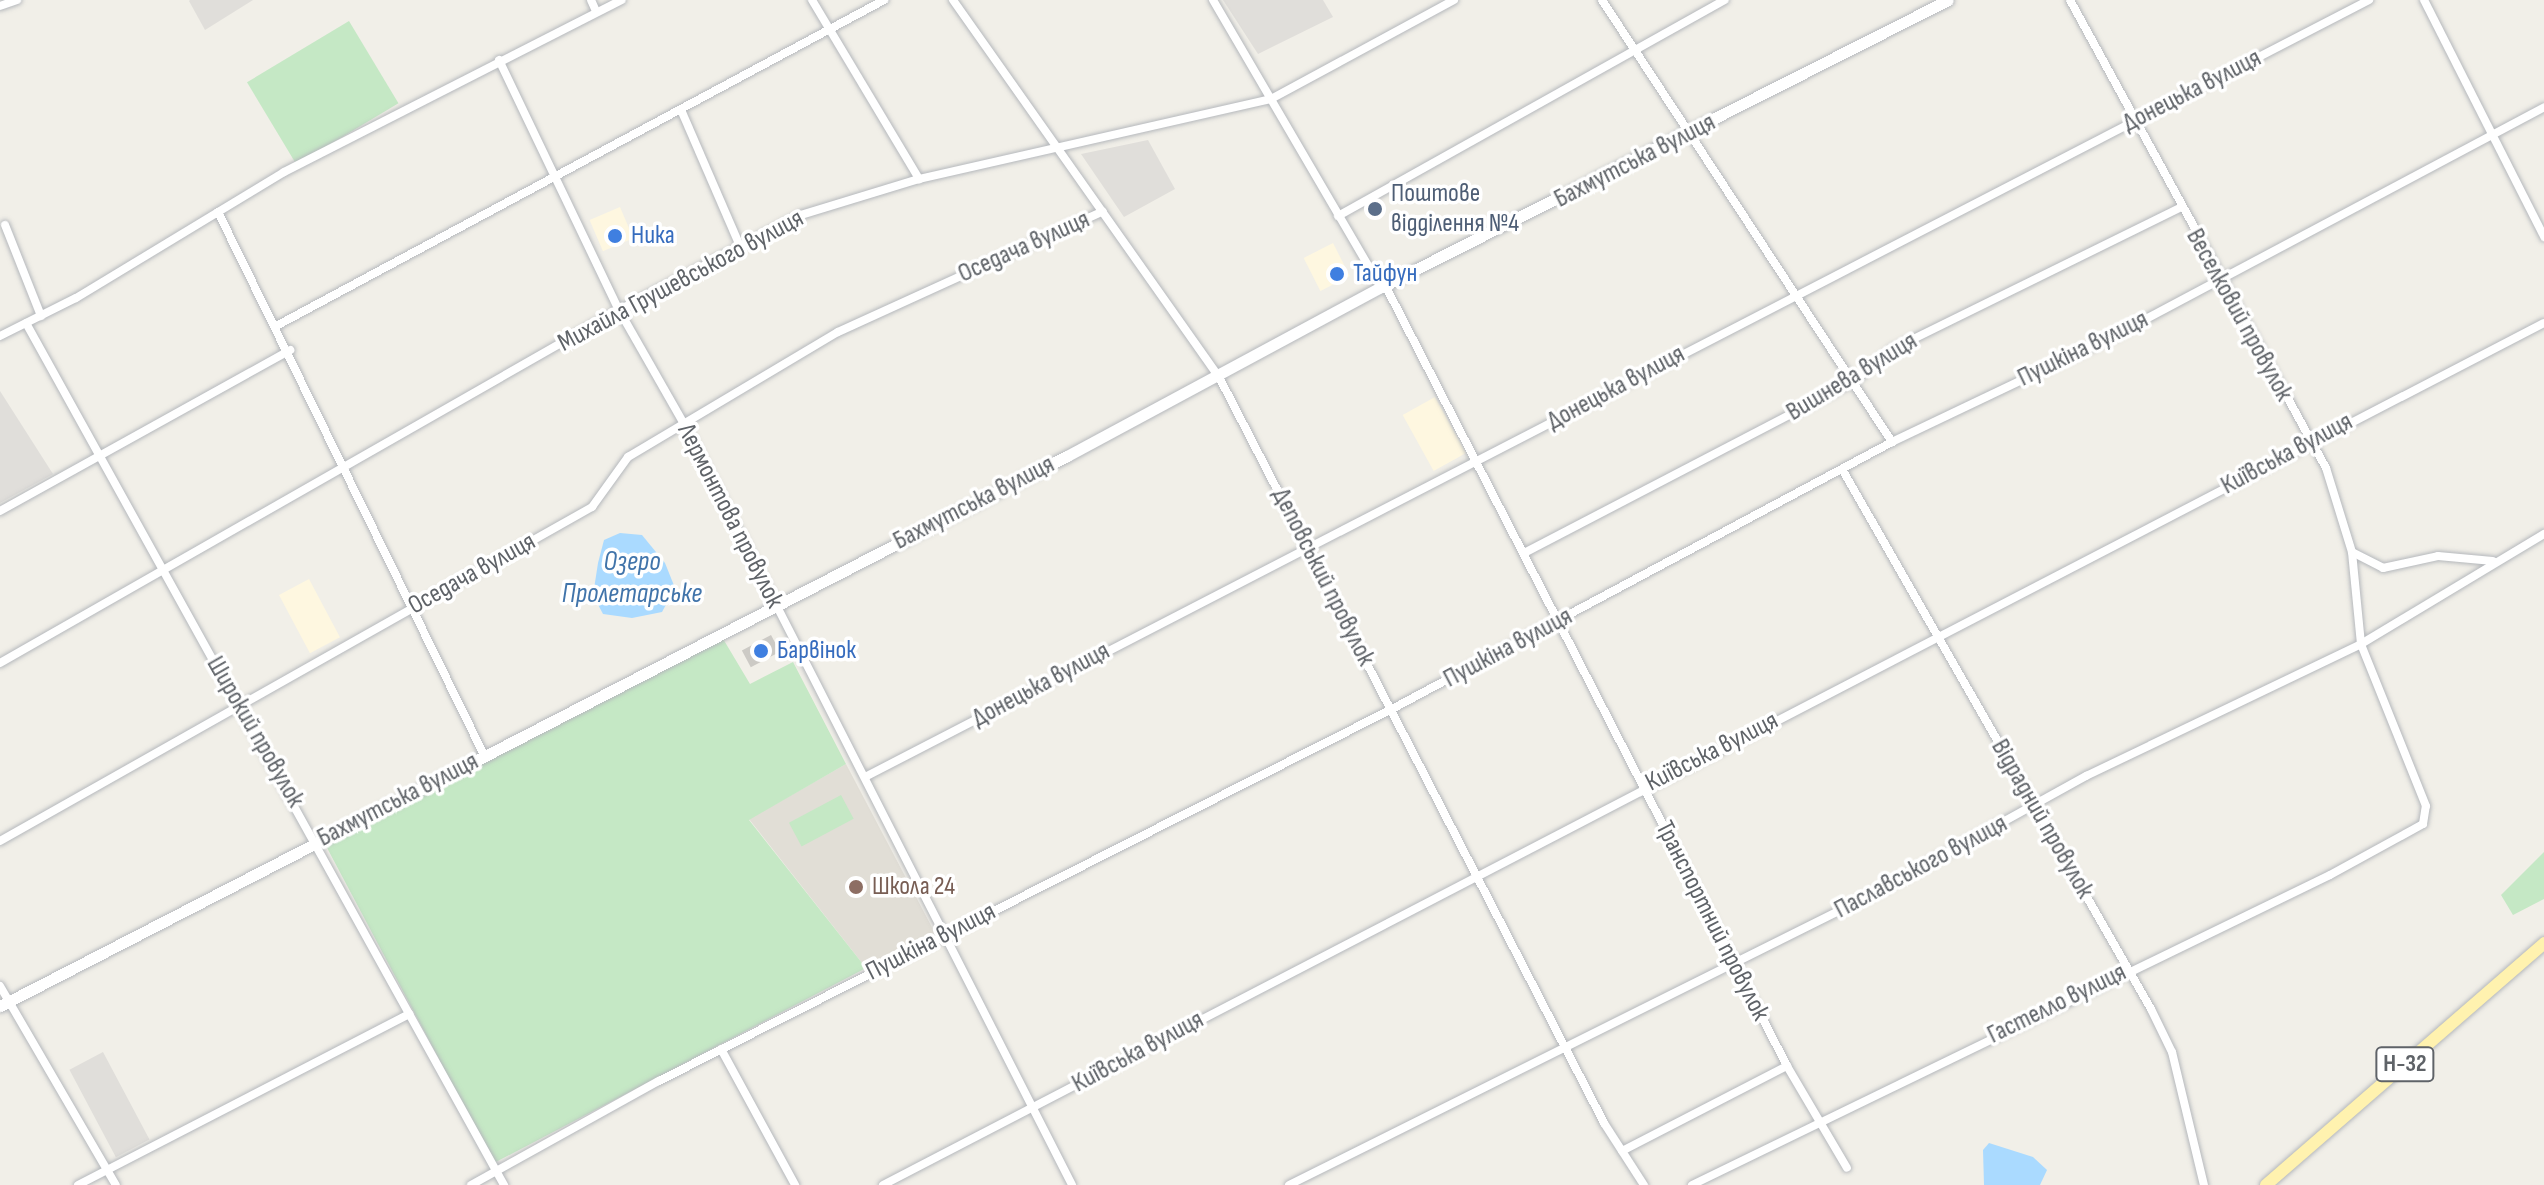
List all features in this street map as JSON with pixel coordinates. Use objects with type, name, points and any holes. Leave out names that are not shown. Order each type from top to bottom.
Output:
[{"type":"main road","name":"Н-32","points":[[2266,1185],[2544,943]]},
{"type":"street","points":[[0,6],[17,0]]},
{"type":"street","points":[[591,0],[596,11]]},
{"type":"street","points":[[0,336],[41,316],[218,212],[499,60],[622,0]]},
{"type":"street","points":[[812,0],[919,179]]},
{"type":"street","points":[[278,325],[682,112],[884,0]]},
{"type":"street","name":"Деповський провулок","points":[[953,0],[1218,375],[1481,876],[1567,1047],[1622,1151],[1644,1185]]},
{"type":"street","name":"Транспортний провулок","points":[[1213,0],[1338,216],[1383,286],[1526,552],[1642,787],[1787,1066],[1816,1121],[1847,1168]]},
{"type":"street","name":"Михайла Грушевського вулиця","points":[[0,663],[619,310],[739,244],[801,215],[919,179],[1271,99],[1454,0]]},
{"type":"street","points":[[1602,0],[1797,292],[1892,442]]},
{"type":"street","points":[[1338,216],[1725,0]]},
{"type":"street","name":"Бахмутська вулиця","points":[[4,1003],[1218,375],[1383,286],[1691,134],[1948,0]]},
{"type":"street","name":"Веселковий провулок","points":[[2070,0],[2308,441],[2326,468],[2352,552],[2361,644],[2426,806],[2423,824]]},
{"type":"street","name":"Донецька вулиця","points":[[865,777],[1797,292],[2369,0]]},
{"type":"street","points":[[2424,0],[2544,237]]},
{"type":"street","name":"Лермонтова провулок","points":[[499,60],[619,310],[684,424],[945,935],[1030,1109],[1072,1185]]},
{"type":"street","name":"Пушкіна вулиця","points":[[471,1185],[721,1049],[1392,709],[1892,442],[2220,279],[2544,107]]},
{"type":"street","points":[[682,112],[739,244]]},
{"type":"street","name":"Вишнева вулиця","points":[[1526,552],[1853,382],[1893,349],[2181,207]]},
{"type":"street","name":"Оседача вулиця","points":[[0,841],[237,703],[592,507],[628,457],[838,332],[1103,211]]},
{"type":"street","points":[[218,212],[347,464],[412,608],[484,755]]},
{"type":"street","points":[[5,225],[41,316]]},
{"type":"street","name":"Широкий провулок","points":[[26,323],[162,572],[318,841],[504,1185]]},
{"type":"street","name":"Київська вулиця","points":[[883,1185],[1481,876],[1642,787],[1939,637],[2308,441],[2544,323]]},
{"type":"street","points":[[0,511],[290,350]]},
{"type":"street","name":"Відрадний провулок","points":[[1842,469],[2036,806],[2172,1052],[2204,1185]]},
{"type":"street","name":"Паславського вулиця","points":[[1289,1185],[2361,644],[2493,561],[2544,534]]},
{"type":"street","points":[[2352,552],[2383,568],[2438,556],[2493,561]]},
{"type":"street","name":"Гастелло вулиця","points":[[1692,1185],[1816,1121],[2330,875],[2423,824]]},
{"type":"street","points":[[0,986],[4,1003],[116,1185]]},
{"type":"street","points":[[78,1185],[409,1014]]},
{"type":"street","points":[[721,1049],[795,1185]]},
{"type":"street","points":[[1622,1151],[1787,1066]]},
{"type":"shaded area","points":[[190,0],[253,0],[205,30],[189,1]]},
{"type":"shaded area","points":[[1223,0],[1323,0],[1333,17],[1258,54]]},
{"type":"shaded area","points":[[1148,140],[1175,189],[1124,217],[1081,154]]},
{"type":"shaded area","points":[[620,207],[633,238],[603,251],[590,220]]},
{"type":"shaded area","points":[[1333,243],[1350,276],[1320,291],[1304,258]]},
{"type":"shaded area","points":[[0,391],[53,474],[0,503]]},
{"type":"shaded area","points":[[1435,397],[1466,453],[1434,471],[1403,415]]},
{"type":"shaded area","points":[[309,579],[340,637],[310,653],[279,595]]},
{"type":"shaded area","name":"Школа 24","points":[[846,764],[935,933],[866,968],[749,819]]},
{"type":"shaded area","points":[[103,1052],[149,1139],[116,1157],[69,1070]]},
{"type":"green space","points":[[349,21],[398,103],[296,165],[247,82]]},
{"type":"green space","points":[[719,632],[750,684],[793,662],[846,764],[749,820],[866,968],[494,1163],[325,844]]},
{"type":"green space","points":[[841,795],[854,819],[802,847],[789,823]]},
{"type":"green space","points":[[2544,852],[2544,899],[2513,915],[2501,895]]},
{"type":"water","name":"Озеро Пролетарське","points":[[620,533],[642,535],[665,563],[675,588],[662,612],[632,618],[603,614],[593,595],[598,563],[604,540]]},
{"type":"water","points":[[1989,1143],[2033,1157],[2047,1170],[2040,1185],[1984,1185],[1983,1150]]},
{"type":"building","name":"Барвінок","points":[[771,635],[780,652],[751,667],[742,650]]},
{"type":"place","name":"Поштове відділення №4","points":[[1375,209]]},
{"type":"place","name":"Ника","points":[[615,236]]},
{"type":"place","name":"Тайфун","points":[[1337,274]]},
{"type":"place","name":"Барвінок","points":[[761,651]]},
{"type":"place","name":"Школа 24","points":[[856,887]]}]
